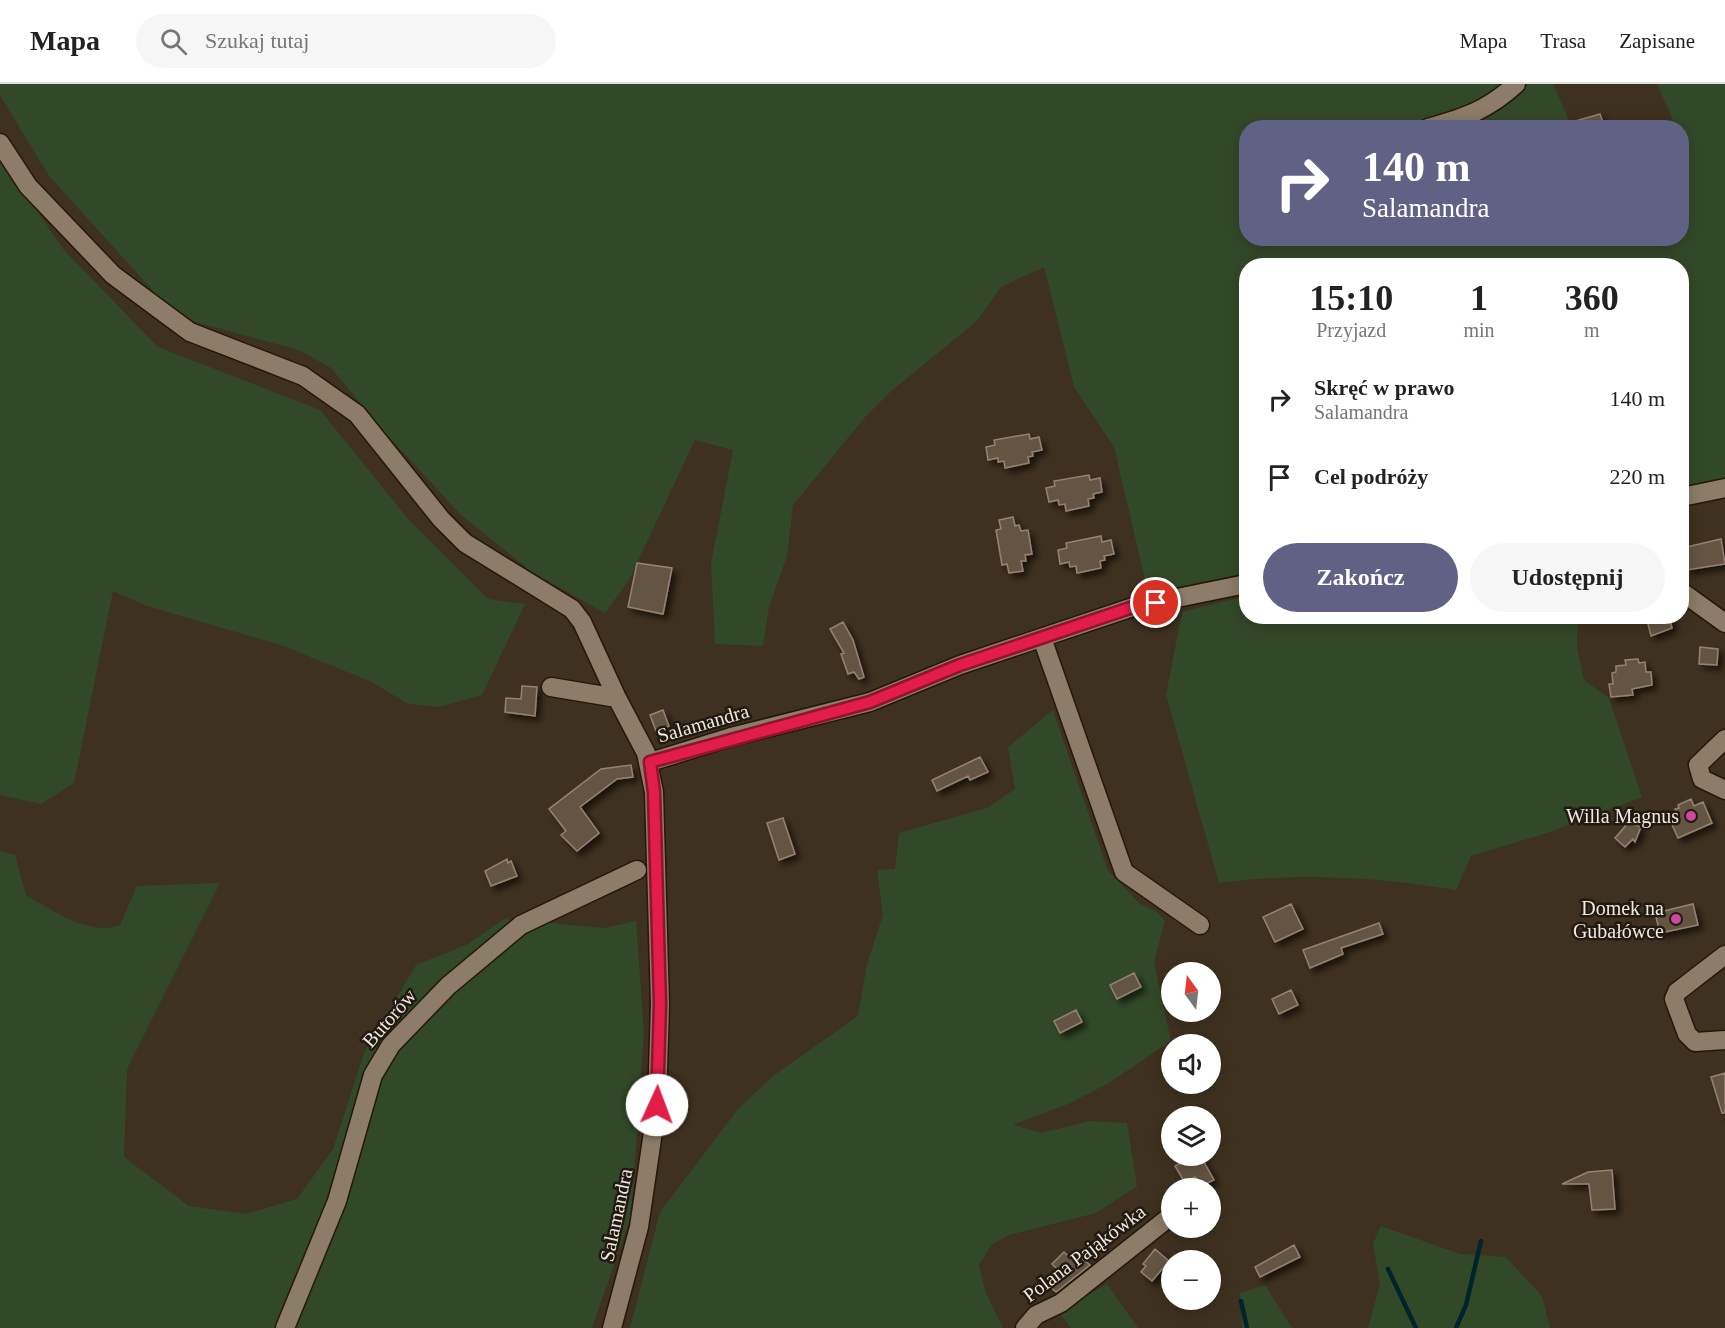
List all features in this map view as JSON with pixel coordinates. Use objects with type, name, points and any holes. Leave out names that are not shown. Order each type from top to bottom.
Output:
[{"type":"street","points":[[1456,120],[1473,115],[1501,98],[1516,84]]},
{"type":"street","points":[[0,144],[28,186],[113,274],[190,332],[303,376],[357,414],[441,519],[465,543],[572,609],[582,621],[617,698],[650,762]]},
{"type":"street","points":[[1689,496],[1725,488]]},
{"type":"street","name":"Salamandra","points":[[612,1328],[639,1227],[657,1105],[660,1004],[644,869],[654,792],[650,762],[870,702],[960,665],[1133,607],[1239,585]]},
{"type":"street","points":[[1689,597],[1725,623]]},
{"type":"street","points":[[1042,638],[1124,872],[1200,925]]},
{"type":"street","points":[[551,687],[617,698]]},
{"type":"street","points":[[1725,739],[1698,765],[1702,779],[1725,790]]},
{"type":"street","name":"Butorów","points":[[285,1328],[338,1202],[373,1075],[391,1045],[448,986],[521,925],[644,869]]},
{"type":"street","points":[[1725,956],[1677,992],[1674,999],[1687,1034],[1695,1042],[1725,1040]]},
{"type":"street","name":"Polana Pająkówka","points":[[1025,1328],[1036,1315],[1061,1303],[1161,1224]]},
{"type":"green space","points":[[0,84],[1506,84],[1476,109],[1439,120],[1239,120],[1239,246],[1689,246],[1689,120],[1673,120],[1657,84],[1725,84],[1725,478],[1689,485],[1689,258],[1239,258],[1239,574],[1148,593],[1114,447],[1074,387],[1044,267],[1001,287],[977,321],[890,392],[866,416],[793,505],[787,556],[769,607],[763,646],[715,644],[711,563],[733,450],[695,440],[629,580],[605,613],[532,572],[461,515],[388,436],[331,368],[299,350],[195,322],[166,305],[49,176],[0,95]]},
{"type":"green space","points":[[1524,84],[1553,84],[1569,120],[1460,120]]},
{"type":"green space","points":[[0,155],[63,249],[158,347],[320,410],[409,520],[488,599],[525,604],[482,695],[439,707],[408,704],[372,682],[281,645],[147,606],[113,591],[74,783],[41,804],[0,795]]},
{"type":"green space","points":[[1239,598],[1239,624],[1578,624],[1577,647],[1584,680],[1609,698],[1642,797],[1547,833],[1471,856],[1456,890],[1367,879],[1307,877],[1219,883],[1166,695],[1182,612]]},
{"type":"green space","points":[[1053,710],[1108,871],[1140,904],[1156,911],[1165,921],[1154,962],[1161,995],[1161,1022],[1167,1022],[1169,1034],[1161,1034],[1161,1048],[1109,1083],[1068,1104],[1013,1125],[1041,1133],[1090,1121],[1127,1123],[1137,1186],[1096,1213],[1009,1235],[992,1244],[979,1265],[986,1293],[1003,1328],[630,1328],[660,1212],[738,1109],[773,1076],[858,1016],[867,964],[883,915],[877,870],[895,869],[899,833],[987,808],[1015,789],[1008,747]]},
{"type":"green space","points":[[0,851],[15,855],[26,895],[72,920],[96,927],[108,928],[120,925],[137,886],[220,883],[127,1069],[124,1157],[189,1206],[246,1214],[297,1199],[333,1149],[364,1053],[416,965],[468,944],[504,919],[604,928],[636,921],[644,1033],[631,1216],[592,1328],[0,1328]]},
{"type":"green space","points":[[1381,1226],[1460,1254],[1506,1257],[1542,1296],[1550,1328],[1368,1328],[1380,1284],[1373,1243]]},
{"type":"green space","points":[[1107,1284],[1138,1328],[1071,1328],[1059,1312]]},
{"type":"green space","points":[[1265,1285],[1292,1328],[1242,1328],[1240,1293]]},
{"type":"building","points":[[1600,114],[1602,120],[1579,120]]},
{"type":"building","points":[[1029,434],[1030,439],[1039,437],[1042,450],[1032,452],[1033,456],[1028,457],[1029,463],[1005,468],[1004,461],[998,462],[998,458],[988,460],[986,447],[995,445],[994,440]]},
{"type":"building","points":[[1089,475],[1090,480],[1100,478],[1102,492],[1093,494],[1094,498],[1088,499],[1089,506],[1066,511],[1065,504],[1059,505],[1058,500],[1049,502],[1046,488],[1055,486],[1054,481]]},
{"type":"building","points":[[1013,517],[1015,526],[1019,525],[1021,531],[1028,530],[1032,554],[1025,555],[1026,561],[1021,561],[1023,571],[1009,573],[1007,564],[1002,565],[996,530],[1001,529],[999,520]]},
{"type":"building","points":[[1101,536],[1102,542],[1111,540],[1114,554],[1104,556],[1105,560],[1100,561],[1101,568],[1077,573],[1076,566],[1070,567],[1069,562],[1060,564],[1058,550],[1067,548],[1066,543]]},
{"type":"building","points":[[1721,539],[1725,564],[1689,570],[1689,546]]},
{"type":"building","points":[[637,563],[672,568],[663,614],[628,607]]},
{"type":"building","points":[[843,622],[853,640],[864,677],[859,679],[854,672],[848,674],[841,654],[844,653],[830,629]]},
{"type":"building","points":[[1648,624],[1671,624],[1672,628],[1651,636]]},
{"type":"building","points":[[1700,647],[1718,649],[1717,665],[1699,664]]},
{"type":"building","points":[[1638,659],[1639,663],[1645,662],[1646,672],[1651,672],[1652,685],[1632,689],[1633,695],[1611,697],[1609,684],[1613,684],[1612,673],[1616,672],[1616,666],[1626,665],[1625,660]]},
{"type":"building","points":[[522,686],[537,687],[535,716],[505,712],[506,698],[521,699]]},
{"type":"building","points":[[663,710],[669,726],[656,731],[650,715]]},
{"type":"building","points":[[980,757],[988,772],[970,780],[968,776],[937,791],[932,780]]},
{"type":"building","points":[[631,765],[633,777],[617,779],[580,807],[599,833],[577,851],[561,835],[566,831],[549,809],[601,769]]},
{"type":"building","name":"Willa Magnus","points":[[1691,799],[1694,806],[1703,802],[1712,823],[1678,838],[1669,818],[1677,814],[1675,809],[1679,808],[1678,805]]},
{"type":"building","points":[[783,818],[795,854],[779,860],[767,823]]},
{"type":"building","points":[[1629,822],[1641,827],[1635,842],[1633,839],[1625,847],[1615,838]]},
{"type":"building","points":[[507,859],[508,863],[511,861],[517,876],[491,886],[485,871]]},
{"type":"building","points":[[1291,904],[1303,929],[1275,942],[1263,917]]},
{"type":"building","name":"Domek na Gubałówce","points":[[1693,904],[1698,925],[1660,933],[1655,913]]},
{"type":"building","points":[[1379,923],[1383,934],[1341,948],[1343,954],[1310,968],[1303,950]]},
{"type":"building","points":[[1134,973],[1141,987],[1117,999],[1110,985]]},
{"type":"building","points":[[1291,990],[1298,1005],[1279,1014],[1272,999]]},
{"type":"building","points":[[1076,1010],[1082,1022],[1060,1033],[1054,1021]]},
{"type":"building","points":[[1725,1073],[1725,1113],[1722,1113],[1711,1077]]},
{"type":"building","points":[[1175,1166],[1206,1166],[1213,1178],[1195,1177],[1182,1178]]},
{"type":"building","points":[[1612,1170],[1615,1209],[1592,1210],[1589,1184],[1562,1184],[1588,1172]]},
{"type":"building","points":[[1294,1245],[1300,1257],[1260,1277],[1255,1267]]},
{"type":"building","points":[[1155,1249],[1161,1254],[1161,1270],[1152,1281],[1141,1272],[1146,1266],[1143,1264]]},
{"type":"building","points":[[1064,1252],[1073,1260],[1078,1255],[1090,1265],[1056,1292],[1049,1286],[1061,1273],[1052,1264]]},
{"type":"waterway","points":[[1456,1328],[1466,1305],[1481,1241]]},
{"type":"waterway","points":[[1388,1269],[1416,1328]]},
{"type":"waterway","points":[[1241,1301],[1247,1328]]},
{"type":"place","name":"Willa Magnus","points":[[1691,816]]},
{"type":"place","name":"Domek na Gubałówce","points":[[1676,919]]},
{"type":"route","points":[[657,1105],[660,1004],[654,868],[654,792],[650,762],[731,738],[870,702],[960,665],[1133,607],[1156,603]]}]
